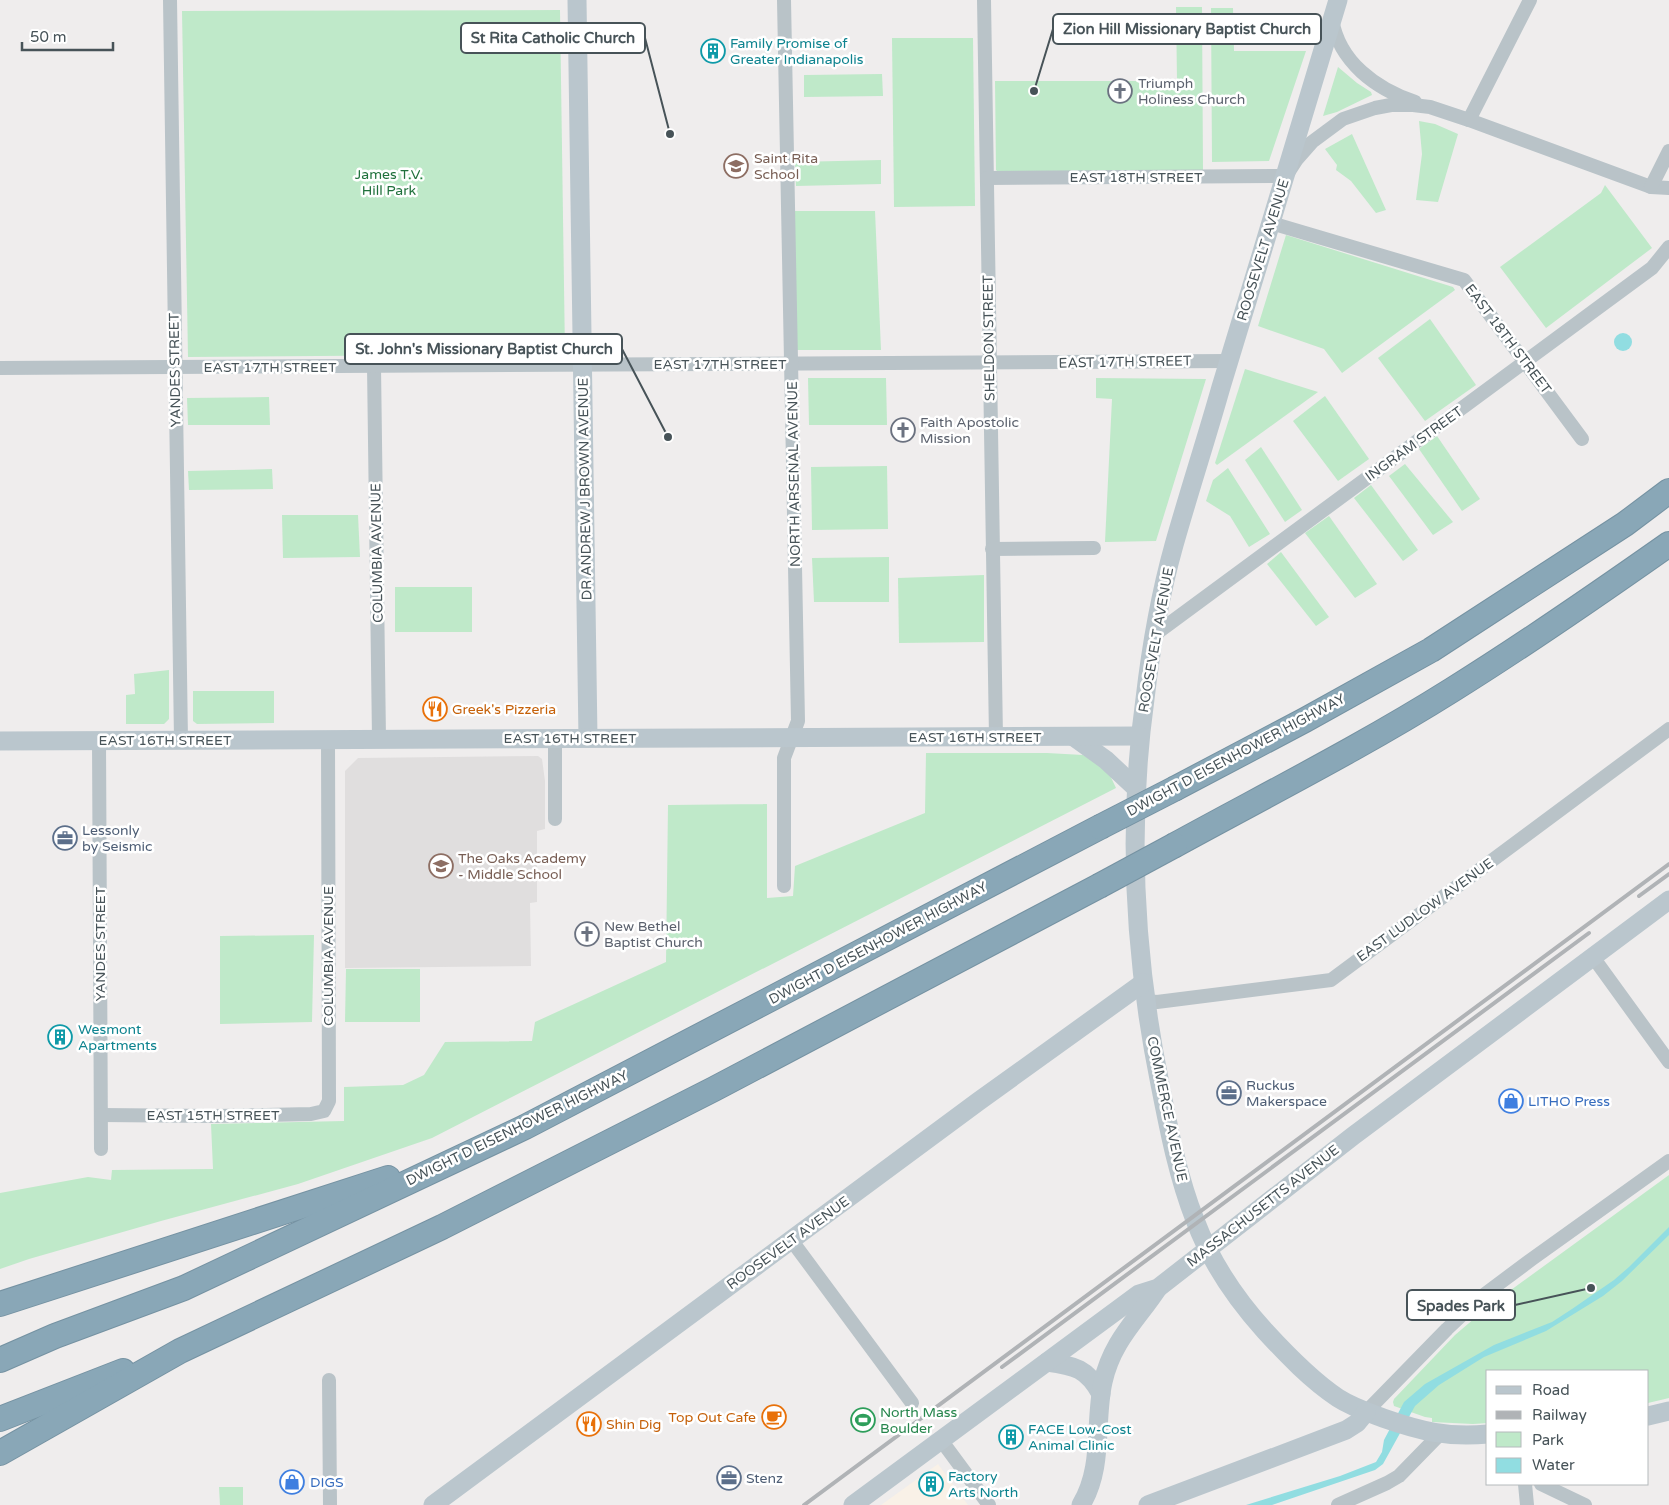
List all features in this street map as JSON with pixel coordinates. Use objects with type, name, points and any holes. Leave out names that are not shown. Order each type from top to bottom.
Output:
[{"type":"highway","name":"DWIGHT D EISENHOWER HIGHWAY","points":[[55,1336],[184,1288],[525,1127],[1176,788],[1305,720],[1431,650],[1625,524],[1669,491]]},
{"type":"highway","points":[[0,1418],[201,1340],[469,1214],[714,1089],[1099,886],[1369,739],[1452,690],[1538,634],[1669,544]]},
{"type":"highway","points":[[0,1304],[398,1175],[525,1127]]},
{"type":"highway","points":[[0,1352],[55,1336]]},
{"type":"highway","points":[[0,1360],[55,1336]]},
{"type":"highway","points":[[0,1453],[201,1340]]},
{"type":"street","name":"YANDES STREET","points":[[170,0],[181,740]]},
{"type":"street","name":"DR ANDREW J BROWN AVENUE","points":[[577,0],[588,738]]},
{"type":"street","name":"NORTH ARSENAL AVENUE","points":[[784,0],[798,721],[784,758],[784,886]]},
{"type":"street","name":"SHELDON STREET","points":[[984,0],[996,736]]},
{"type":"street","points":[[1286,176],[1338,0]]},
{"type":"street","points":[[1469,120],[1530,0]]},
{"type":"street","points":[[1332,18],[1338,41],[1346,56],[1358,68],[1372,80],[1397,94],[1430,107]]},
{"type":"street","name":"ROOSEVELT AVENUE","points":[[1140,736],[1154,635],[1174,547],[1286,176],[1297,159],[1312,142],[1343,120],[1375,108],[1391,105],[1430,107],[1651,188],[1669,188]]},
{"type":"street","points":[[1651,188],[1669,151]]},
{"type":"street","name":"EAST 18TH STREET","points":[[987,178],[1286,176]]},
{"type":"street","name":"EAST 18TH STREET","points":[[1271,223],[1464,280],[1582,438]]},
{"type":"street","name":"INGRAM STREET","points":[[1154,635],[1652,268],[1669,247]]},
{"type":"street","name":"EAST 17TH STREET","points":[[0,368],[1229,361]]},
{"type":"street","name":"COLUMBIA AVENUE","points":[[374,366],[379,739]]},
{"type":"street","points":[[992,548],[1094,548]]},
{"type":"street","name":"EAST LUDLOW AVENUE","points":[[1146,1001],[1157,1002],[1331,980],[1669,729]]},
{"type":"street","points":[[1074,736],[1106,760],[1136,788]]},
{"type":"street","name":"EAST 16TH STREET","points":[[0,741],[1140,736]]},
{"type":"street","name":"COMMERCE AVENUE","points":[[1140,736],[1136,788],[1134,886],[1143,982],[1158,1076],[1177,1161],[1196,1224],[1241,1302],[1256,1321],[1280,1347],[1336,1397],[1366,1412],[1432,1433],[1486,1434]]},
{"type":"street","points":[[555,738],[555,819]]},
{"type":"street","name":"YANDES STREET","points":[[99,740],[101,1149]]},
{"type":"street","name":"COLUMBIA AVENUE","points":[[324,1111],[329,1101],[328,740]]},
{"type":"street","name":"MASSACHUSETTS AVENUE","points":[[853,1505],[1139,1294],[1158,1288],[1353,1136],[1669,900]]},
{"type":"street","points":[[1593,957],[1669,1062]]},
{"type":"street","name":"ROOSEVELT AVENUE","points":[[433,1505],[1143,982]]},
{"type":"street","name":"EAST 15TH STREET","points":[[101,1116],[311,1114],[324,1111]]},
{"type":"street","points":[[1148,1505],[1346,1430],[1357,1423],[1447,1329],[1481,1297],[1532,1258],[1669,1161]]},
{"type":"street","points":[[792,1241],[912,1403]]},
{"type":"street","points":[[1081,1505],[1090,1485],[1097,1457],[1101,1394],[1107,1368],[1115,1348],[1130,1324],[1158,1288]]},
{"type":"street","points":[[1047,1362],[1069,1365],[1082,1370],[1095,1383],[1101,1394]]},
{"type":"street","points":[[329,1380],[330,1505]]},
{"type":"street","points":[[1649,1416],[1669,1411]]},
{"type":"street","points":[[1338,1505],[1392,1481],[1399,1476],[1432,1433]]},
{"type":"street","points":[[940,1440],[989,1505]]},
{"type":"street","points":[[1525,1485],[1527,1505]]},
{"type":"street","points":[[1543,1485],[1586,1505]]},
{"type":"shaded area","name":"The Oaks Academy - Middle School","points":[[538,756],[542,759],[545,781],[545,829],[537,831],[537,902],[530,903],[531,966],[345,968],[345,771],[358,758]]},
{"type":"shaded area","name":"Factory Arts North","points":[[938,1464],[968,1505],[881,1505]]},
{"type":"green space","points":[[1176,7],[1202,7],[1203,171],[999,173],[996,170],[995,81],[1177,81]]},
{"type":"green space","points":[[1211,8],[1233,8],[1234,51],[1306,51],[1269,161],[1212,162]]},
{"type":"green space","name":"James T.V. Hill Park","points":[[560,10],[565,354],[188,357],[182,11]]},
{"type":"green space","points":[[892,38],[973,38],[975,206],[894,207]]},
{"type":"green space","points":[[1338,67],[1371,92],[1372,95],[1337,112],[1323,116]]},
{"type":"green space","points":[[882,74],[883,96],[804,97],[804,75]]},
{"type":"green space","points":[[1419,121],[1435,124],[1458,134],[1438,202],[1416,200],[1422,154]]},
{"type":"green space","points":[[1352,134],[1386,210],[1376,213],[1351,181],[1336,170],[1337,165],[1325,149]]},
{"type":"green space","points":[[881,160],[881,184],[796,186],[795,162]]},
{"type":"green space","points":[[1605,185],[1652,248],[1546,328],[1500,267],[1601,193]]},
{"type":"green space","points":[[794,211],[875,211],[881,350],[797,350]]},
{"type":"green space","points":[[1286,235],[1453,287],[1455,290],[1342,373],[1324,349],[1258,326]]},
{"type":"green space","points":[[1430,319],[1476,385],[1425,421],[1378,358]]},
{"type":"green space","points":[[1245,369],[1318,392],[1217,465],[1215,463]]},
{"type":"green space","points":[[808,378],[886,378],[887,425],[809,425]]},
{"type":"green space","points":[[1096,378],[1206,379],[1156,541],[1105,542],[1112,399],[1096,398]]},
{"type":"green space","points":[[1325,396],[1369,459],[1338,481],[1293,421]]},
{"type":"green space","points":[[269,397],[270,425],[188,425],[187,398]]},
{"type":"green space","points":[[1437,436],[1480,499],[1462,511],[1419,449]]},
{"type":"green space","points":[[1261,447],[1302,510],[1285,522],[1245,460]]},
{"type":"green space","points":[[1405,464],[1453,522],[1433,535],[1389,476]]},
{"type":"green space","points":[[887,466],[888,529],[812,530],[811,467]]},
{"type":"green space","points":[[1228,468],[1270,534],[1249,547],[1230,516],[1206,501],[1213,480]]},
{"type":"green space","points":[[272,469],[273,489],[189,490],[188,471]]},
{"type":"green space","points":[[1371,485],[1418,550],[1403,561],[1354,498]]},
{"type":"green space","points":[[282,515],[358,515],[360,557],[283,558]]},
{"type":"green space","points":[[1329,516],[1377,584],[1355,598],[1305,533]]},
{"type":"green space","points":[[1281,552],[1329,617],[1316,626],[1267,564]]},
{"type":"green space","points":[[889,557],[889,602],[814,602],[812,558]]},
{"type":"green space","points":[[984,575],[984,642],[899,643],[898,578]]},
{"type":"green space","points":[[395,587],[472,587],[472,632],[395,632]]},
{"type":"green space","points":[[169,670],[169,719],[164,724],[126,724],[126,695],[135,694],[134,674]]},
{"type":"green space","points":[[193,691],[274,691],[274,723],[197,724],[193,721]]},
{"type":"green space","points":[[926,753],[1047,753],[1083,755],[1107,769],[1116,788],[432,1138],[298,1184],[161,1221],[0,1269],[0,1193],[88,1177],[111,1180],[112,1170],[213,1169],[211,1124],[344,1121],[344,1087],[403,1085],[424,1075],[445,1042],[532,1041],[535,1022],[666,962],[668,805],[767,804],[767,898],[793,896],[795,866],[925,813]]},
{"type":"green space","points":[[314,935],[312,1022],[220,1024],[220,936]]},
{"type":"green space","points":[[346,969],[420,969],[420,1022],[345,1022]]},
{"type":"green space","points":[[1669,1175],[1669,1398],[1649,1403],[1649,1370],[1486,1370],[1486,1423],[1432,1422],[1432,1418],[1394,1406],[1394,1399],[1455,1335],[1489,1306]]},
{"type":"green space","points":[[219,1487],[243,1487],[243,1505],[220,1505]]},
{"type":"water","points":[[1619,333],[1627,333],[1632,338],[1630,349],[1619,351],[1614,346],[1614,338]]},
{"type":"water","points":[[1669,1227],[1669,1235],[1622,1281],[1603,1296],[1546,1331],[1484,1357],[1439,1385],[1415,1406],[1383,1464],[1375,1470],[1272,1505],[1246,1505],[1340,1476],[1376,1462],[1382,1452],[1384,1440],[1404,1402],[1425,1384],[1494,1345],[1552,1322],[1614,1280]]},
{"type":"railway","points":[[804,1505],[1669,864]]},
{"type":"railway","points":[[1639,896],[1669,874]]},
{"type":"railway","points":[[1002,1367],[1589,933]]},
{"type":"place","name":"Family Promise of Greater Indianapolis","points":[[713,51]]},
{"type":"place","name":"Zion Hill Missionary Baptist Church","points":[[1034,91]]},
{"type":"place","name":"Triumph Holiness Church","points":[[1120,91]]},
{"type":"place","name":"St Rita Catholic Church","points":[[670,134]]},
{"type":"place","name":"Saint Rita School","points":[[736,166]]},
{"type":"place","name":"Faith Apostolic Mission","points":[[903,430]]},
{"type":"place","name":"St. John's Missionary Baptist Church","points":[[668,437]]},
{"type":"place","name":"Greek's Pizzeria","points":[[435,709]]},
{"type":"place","name":"Lessonly by Seismic","points":[[65,838]]},
{"type":"place","name":"The Oaks Academy - Middle School","points":[[441,866]]},
{"type":"place","name":"New Bethel Baptist Church","points":[[587,934]]},
{"type":"place","name":"Wesmont Apartments","points":[[60,1037]]},
{"type":"place","name":"Ruckus Makerspace","points":[[1229,1093]]},
{"type":"place","name":"LITHO Press","points":[[1511,1101]]},
{"type":"place","name":"Spades Park","points":[[1591,1288]]},
{"type":"place","name":"Top Out Cafe","points":[[774,1417]]},
{"type":"place","name":"North Mass Boulder","points":[[863,1420]]},
{"type":"place","name":"Shin Dig","points":[[589,1424]]},
{"type":"place","name":"FACE Low-Cost Animal Clinic","points":[[1011,1437]]},
{"type":"place","name":"Stenz","points":[[729,1478]]},
{"type":"place","name":"DIGS","points":[[292,1482]]},
{"type":"place","name":"Factory Arts North","points":[[931,1484]]}]
